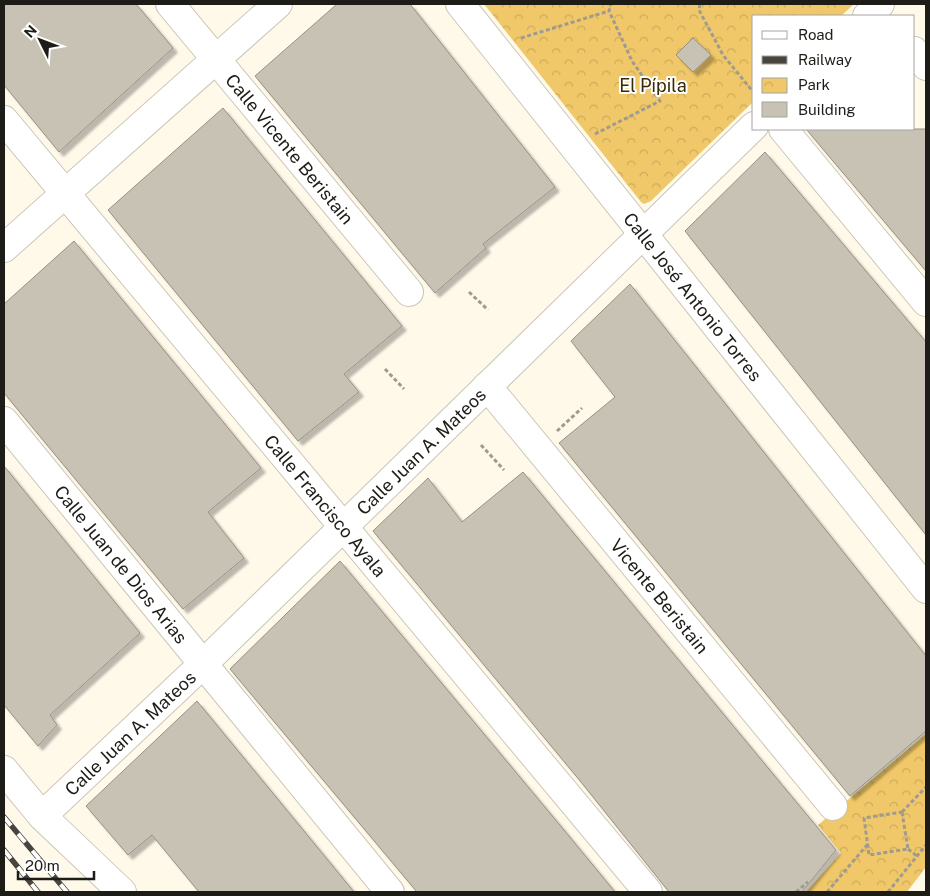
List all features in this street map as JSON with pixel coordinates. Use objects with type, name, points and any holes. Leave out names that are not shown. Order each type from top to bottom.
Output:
[{"type":"main road","name":"Calle Vicente Beristain","points":[[170,4],[410,292]]},
{"type":"main road","points":[[4,248],[278,4]]},
{"type":"main road","name":"Calle José Antonio Torres","points":[[460,4],[926,589]]},
{"type":"main road","points":[[915,52],[926,66]]},
{"type":"main road","name":"Calle Francisco Ayala","points":[[4,120],[648,892]]},
{"type":"main road","name":"Calle Juan A. Mateos","points":[[42,816],[203,664],[752,128]]},
{"type":"main road","points":[[785,130],[926,302]]},
{"type":"main road","name":"Vicente Beristain","points":[[487,386],[833,806]]},
{"type":"main road","name":"Calle Juan de Dios Arias","points":[[4,421],[390,892]]},
{"type":"main road","points":[[4,770],[42,816],[122,892]]},
{"type":"path","points":[[572,145],[660,100],[632,60],[609,10],[611,4]]},
{"type":"path","points":[[700,4],[699,10],[723,55],[752,90]]},
{"type":"path","points":[[494,47],[609,10]]},
{"type":"path","points":[[469,292],[488,310]]},
{"type":"path","points":[[384,369],[404,389]]},
{"type":"path","points":[[557,430],[582,408]]},
{"type":"path","points":[[481,445],[504,470]]},
{"type":"path","points":[[908,849],[869,855],[864,818],[902,812],[926,787]]},
{"type":"path","points":[[902,812],[908,849],[917,856]]},
{"type":"path","points":[[827,892],[868,845]]},
{"type":"path","points":[[888,892],[926,845]]},
{"type":"path","points":[[796,892],[808,882]]},
{"type":"green space","name":"El Pípila","points":[[484,4],[854,4],[842,15],[752,15],[752,103],[651,201],[644,204]]},
{"type":"green space","points":[[926,734],[926,867],[907,892],[806,892],[841,853],[818,825]]},
{"type":"building","points":[[4,4],[136,4],[173,48],[59,152],[4,85]]},
{"type":"building","points":[[337,4],[410,4],[555,187],[483,244],[486,248],[435,293],[255,76]]},
{"type":"building","points":[[693,38],[711,55],[693,72],[676,55]]},
{"type":"building","points":[[223,108],[402,326],[344,374],[359,392],[298,441],[108,210]]},
{"type":"building","points":[[926,129],[926,271],[807,130]]},
{"type":"building","points":[[765,152],[926,342],[926,535],[685,231]]},
{"type":"building","points":[[74,241],[261,468],[208,512],[244,558],[183,609],[4,393],[4,304]]},
{"type":"building","points":[[630,284],[926,656],[926,731],[850,796],[559,443],[615,397],[571,341]]},
{"type":"building","points":[[4,466],[140,633],[50,715],[57,725],[38,746],[4,705]]},
{"type":"building","points":[[523,472],[836,850],[802,892],[669,892],[581,782],[373,531],[428,478],[462,522]]},
{"type":"building","points":[[340,561],[615,892],[417,892],[230,669]]},
{"type":"building","points":[[197,701],[354,892],[199,892],[152,835],[128,855],[86,806]]},
{"type":"railway","points":[[4,817],[67,892]]},
{"type":"railway","points":[[4,850],[38,892]]}]
